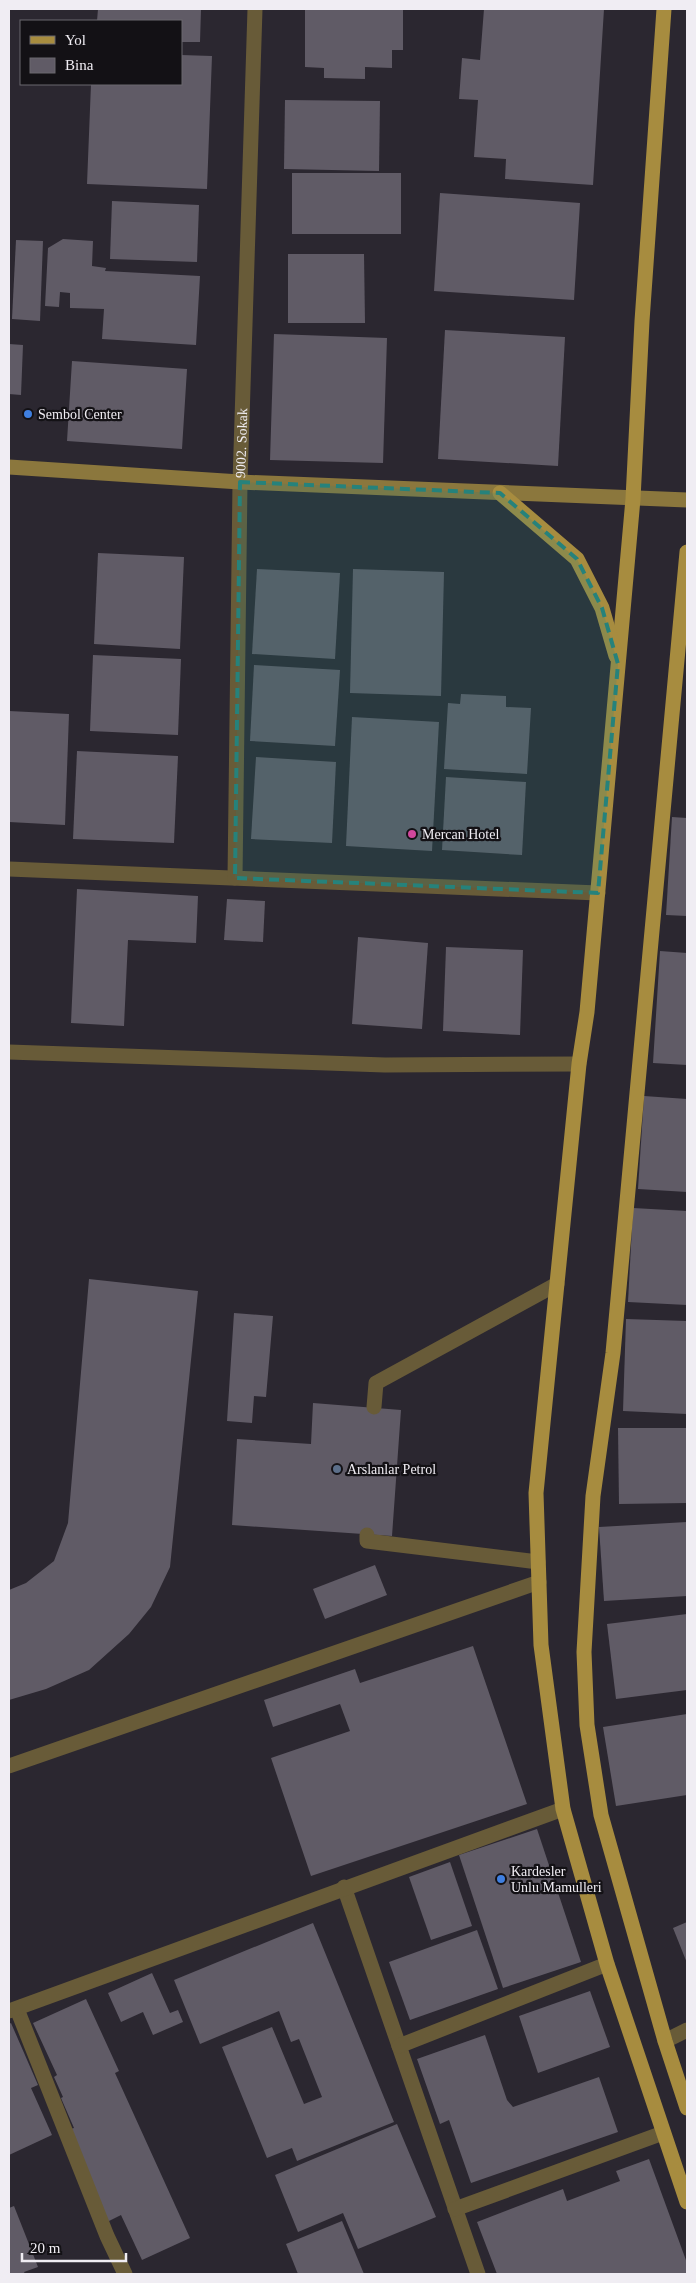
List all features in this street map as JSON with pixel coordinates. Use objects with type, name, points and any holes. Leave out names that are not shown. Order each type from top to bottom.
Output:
[{"type":"main road","points":[[664,9],[642,311],[633,499],[588,1012],[579,1064],[536,1493],[541,1646],[563,1808],[607,1964],[687,2202]]},
{"type":"main road","points":[[9,468],[240,482],[687,500]]},
{"type":"main road","points":[[500,493],[578,559],[602,608],[618,664]]},
{"type":"main road","points":[[687,552],[613,1353],[593,1496],[584,1652],[587,1725],[601,1815],[665,2042],[687,2108]]},
{"type":"street","name":"9002. Sokak","points":[[235,878],[240,482],[255,9]]},
{"type":"street","points":[[9,869],[598,893]]},
{"type":"street","points":[[9,1052],[385,1065],[579,1064]]},
{"type":"street","points":[[374,1407],[376,1383],[557,1284]]},
{"type":"street","points":[[367,1535],[367,1541],[538,1562]]},
{"type":"street","points":[[9,1766],[538,1582]]},
{"type":"street","points":[[125,2274],[107,2236],[13,2010],[563,1808]]},
{"type":"street","points":[[344,1887],[478,2274]]},
{"type":"street","points":[[399,2046],[607,1964]]},
{"type":"street","points":[[665,2042],[687,2030]]},
{"type":"street","points":[[455,2209],[663,2133]]},
{"type":"highlighted area","points":[[240,482],[500,493],[577,559],[602,608],[618,664],[598,893],[235,878]]},
{"type":"building","points":[[98,9],[201,9],[200,42],[182,42],[182,20],[97,20]]},
{"type":"building","points":[[305,9],[403,9],[403,50],[392,50],[392,68],[365,67],[365,79],[324,78],[324,68],[305,67]]},
{"type":"building","points":[[484,9],[604,9],[593,185],[505,179],[506,159],[474,157],[478,100],[459,99],[462,58],[480,60]]},
{"type":"building","points":[[182,55],[212,56],[207,189],[87,184],[91,85],[182,85]]},
{"type":"building","points":[[285,100],[380,101],[379,171],[284,169]]},
{"type":"building","points":[[292,173],[401,173],[401,234],[292,234]]},
{"type":"building","points":[[440,193],[580,203],[574,300],[434,291]]},
{"type":"building","points":[[112,201],[199,205],[197,262],[110,259]]},
{"type":"building","points":[[63,239],[93,241],[92,266],[106,268],[105,271],[200,276],[196,345],[102,339],[104,309],[70,308],[70,293],[60,292],[59,307],[45,306],[48,248]]},
{"type":"building","points":[[16,240],[43,241],[40,321],[12,319]]},
{"type":"building","points":[[288,254],[364,254],[365,323],[288,323]]},
{"type":"building","points":[[445,330],[565,337],[558,466],[438,459]]},
{"type":"building","points":[[274,334],[387,338],[383,463],[270,460]]},
{"type":"building","points":[[9,344],[23,345],[21,395],[9,394]]},
{"type":"building","points":[[72,361],[187,369],[182,449],[67,441]]},
{"type":"building","points":[[98,553],[184,557],[180,649],[94,644]]},
{"type":"building","points":[[257,569],[340,573],[335,659],[252,654]]},
{"type":"building","points":[[353,569],[444,572],[441,696],[350,693]]},
{"type":"building","points":[[93,655],[181,659],[178,735],[90,731]]},
{"type":"building","points":[[254,665],[340,670],[335,746],[250,741]]},
{"type":"building","points":[[461,694],[506,696],[506,707],[531,708],[527,774],[444,769],[448,703],[460,704]]},
{"type":"building","points":[[9,711],[69,714],[65,825],[9,822]]},
{"type":"building","points":[[352,717],[439,722],[432,851],[346,846]]},
{"type":"building","points":[[77,751],[178,756],[174,843],[73,839]]},
{"type":"building","points":[[256,757],[336,762],[332,843],[251,839]]},
{"type":"building","points":[[446,777],[526,782],[522,855],[442,850]]},
{"type":"building","points":[[672,817],[687,818],[687,916],[666,915]]},
{"type":"building","points":[[77,889],[198,896],[196,943],[128,940],[124,1026],[71,1023]]},
{"type":"building","points":[[227,899],[265,901],[263,942],[224,940]]},
{"type":"building","points":[[358,937],[428,943],[422,1029],[352,1024]]},
{"type":"building","points":[[446,947],[523,950],[520,1035],[443,1031]]},
{"type":"building","points":[[660,951],[687,953],[687,1065],[653,1063]]},
{"type":"building","points":[[644,1096],[687,1099],[687,1192],[638,1189]]},
{"type":"building","points":[[633,1208],[687,1211],[687,1305],[628,1302]]},
{"type":"building","points":[[89,1279],[198,1291],[170,1567],[151,1607],[129,1634],[89,1670],[46,1689],[9,1700],[9,1590],[26,1583],[54,1561],[68,1523]]},
{"type":"building","points":[[234,1313],[273,1316],[266,1397],[254,1396],[252,1423],[227,1421]]},
{"type":"building","points":[[626,1319],[687,1321],[687,1414],[623,1411]]},
{"type":"building","points":[[313,1403],[401,1410],[392,1536],[232,1525],[237,1439],[311,1444]]},
{"type":"building","points":[[618,1428],[687,1428],[687,1503],[619,1504]]},
{"type":"building","points":[[687,1522],[687,1596],[604,1601],[599,1527]]},
{"type":"building","points":[[375,1565],[387,1595],[325,1619],[313,1589]]},
{"type":"building","points":[[687,1614],[687,1690],[616,1699],[607,1624]]},
{"type":"building","points":[[473,1646],[527,1804],[311,1876],[271,1758],[350,1731],[340,1704],[273,1727],[264,1700],[355,1669],[360,1683]]},
{"type":"building","points":[[687,1714],[687,1795],[616,1806],[603,1727]]},
{"type":"building","points":[[537,1829],[581,1962],[503,1988],[459,1855]]},
{"type":"building","points":[[450,1862],[472,1926],[431,1940],[409,1877]]},
{"type":"building","points":[[687,1922],[687,1963],[673,1928]]},
{"type":"building","points":[[313,1923],[394,2122],[297,2161],[292,2148],[267,2158],[222,2047],[272,2027],[304,2104],[322,2097],[299,2039],[291,2042],[279,2011],[200,2044],[174,1980]]},
{"type":"building","points":[[477,1930],[498,1989],[410,2020],[389,1962]]},
{"type":"building","points":[[152,1973],[170,2013],[178,2010],[183,2022],[153,2035],[143,2012],[121,2022],[108,1993]]},
{"type":"building","points":[[590,1991],[610,2047],[538,2073],[519,2016]]},
{"type":"building","points":[[86,1999],[119,2071],[115,2073],[190,2238],[142,2260],[121,2215],[107,2222],[70,2129],[74,2128],[54,2077],[57,2075],[33,2023]]},
{"type":"building","points":[[11,2023],[38,2085],[31,2088],[52,2135],[9,2155],[9,2024]]},
{"type":"building","points":[[485,2035],[507,2100],[513,2107],[599,2077],[618,2132],[471,2183],[449,2120],[440,2124],[417,2059]]},
{"type":"building","points":[[397,2124],[436,2217],[358,2249],[343,2213],[298,2232],[275,2175]]},
{"type":"building","points":[[649,2159],[687,2263],[687,2274],[497,2274],[477,2222],[563,2189],[567,2201],[620,2181],[616,2171]]},
{"type":"building","points":[[14,2206],[38,2267],[24,2272],[25,2274],[9,2274],[9,2208]]},
{"type":"building","points":[[342,2221],[364,2274],[298,2274],[286,2244]]},
{"type":"place","name":"Sembol Center","points":[[28,414]]},
{"type":"place","name":"Mercan Hotel","points":[[412,834]]},
{"type":"place","name":"Arslanlar Petrol","points":[[337,1469]]},
{"type":"place","name":"Kardesler Unlu Mamulleri","points":[[501,1879]]}]
